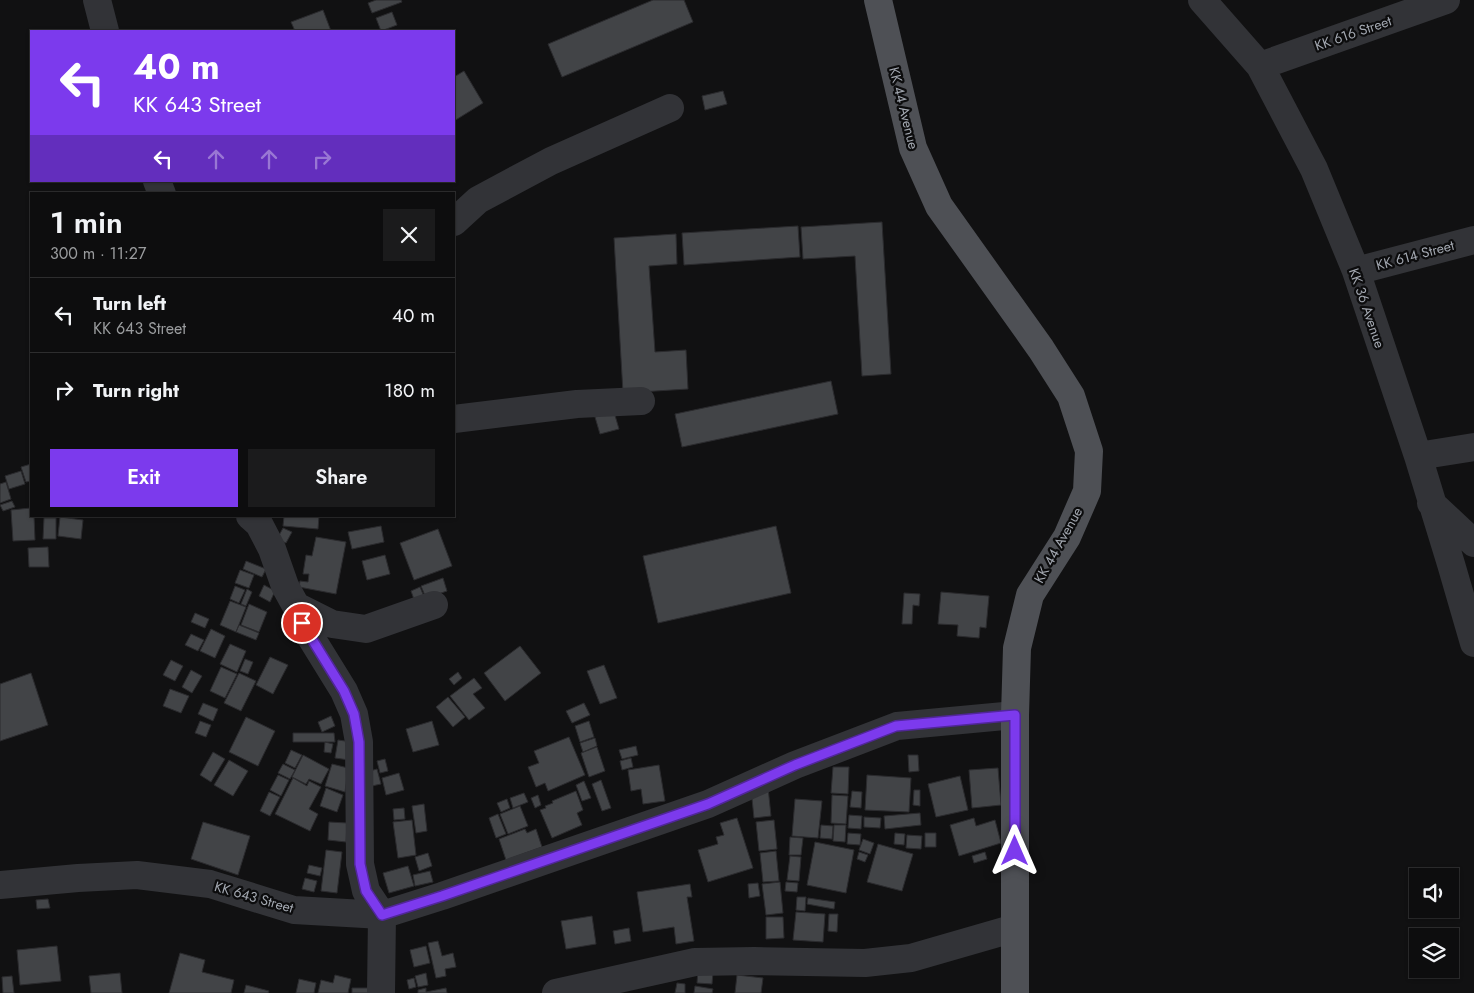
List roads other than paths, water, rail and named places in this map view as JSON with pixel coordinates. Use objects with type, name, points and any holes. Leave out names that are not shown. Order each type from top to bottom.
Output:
[{"type":"main road","name":"KK 44 Avenue","points":[[878,0],[912,148],[939,206],[1041,349],[1071,396],[1089,451],[1087,491],[1067,536],[1030,595],[1017,648],[1015,715],[1015,993]]},
{"type":"street","points":[[97,0],[105,30]]},
{"type":"street","name":"KK 36 Avenue","points":[[1202,0],[1260,66],[1314,169],[1356,271],[1418,456],[1474,643]]},
{"type":"street","name":"KK 616 Street","points":[[1260,66],[1446,0]]},
{"type":"street","points":[[455,221],[478,200],[551,161],[670,108]]},
{"type":"street","name":"KK 614 Street","points":[[1356,271],[1474,240]]},
{"type":"street","points":[[455,419],[577,404],[641,401]]},
{"type":"street","points":[[1418,456],[1474,447]]},
{"type":"street","points":[[1431,503],[1474,543]]},
{"type":"street","points":[[251,517],[259,524],[272,549],[285,586],[296,606],[302,623],[344,691],[354,714],[359,742],[360,864],[366,891],[382,915],[382,993]]},
{"type":"street","points":[[296,606],[332,624],[366,629],[434,605]]},
{"type":"street","name":"KK 643 Street","points":[[0,885],[137,875],[210,884],[294,910],[382,915],[708,804],[795,765],[896,726],[1015,715]]},
{"type":"street","points":[[556,993],[695,962],[865,963],[911,958],[1015,928]]}]
